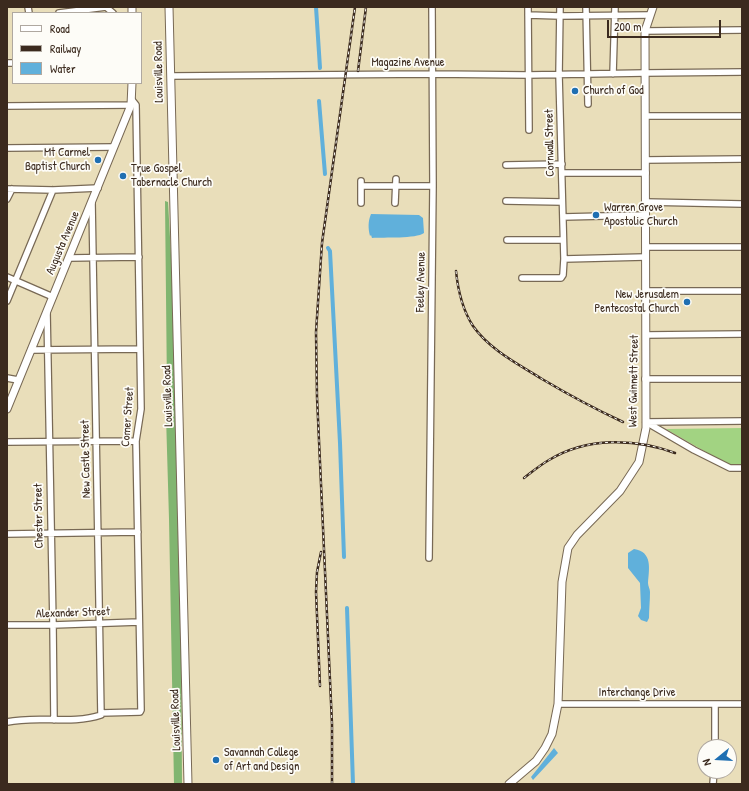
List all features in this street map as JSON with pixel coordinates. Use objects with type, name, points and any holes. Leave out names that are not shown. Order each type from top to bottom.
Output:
[{"type":"main road","name":"Louisville Road","points":[[169,7],[188,784]]},
{"type":"main road","name":"West Gwinnett Street","points":[[510,784],[536,761],[546,748],[552,734],[558,704],[562,582],[568,548],[577,535],[620,491],[639,462],[646,428],[645,31],[653,7]]},
{"type":"main road","name":"Augusta Avenue","points":[[8,405],[98,188],[131,103],[132,84]]},
{"type":"street","points":[[66,12],[106,7]]},
{"type":"street","name":"Feeley Avenue","points":[[429,558],[433,186],[432,7]]},
{"type":"street","points":[[528,7],[529,130]]},
{"type":"street","name":"Cornwall Street","points":[[522,278],[561,278],[563,275],[564,259],[562,240],[563,217],[559,75],[560,7]]},
{"type":"street","points":[[586,7],[588,104]]},
{"type":"street","points":[[613,74],[615,7]]},
{"type":"street","points":[[528,15],[650,15]]},
{"type":"street","points":[[645,31],[742,30]]},
{"type":"street","name":"Magazine Avenue","points":[[170,76],[432,74],[559,75],[742,72]]},
{"type":"street","points":[[7,106],[131,103]]},
{"type":"street","name":"Comer Street","points":[[101,714],[140,712],[141,710],[136,440],[141,409],[139,257],[136,105],[131,103]]},
{"type":"street","points":[[645,116],[742,116]]},
{"type":"street","points":[[7,148],[113,147]]},
{"type":"street","points":[[645,160],[742,159]]},
{"type":"street","points":[[506,165],[562,164]]},
{"type":"street","points":[[562,172],[646,173]]},
{"type":"street","points":[[396,179],[396,203]]},
{"type":"street","points":[[362,202],[361,184],[433,186]]},
{"type":"street","points":[[7,199],[9,189],[53,190],[98,188]]},
{"type":"street","points":[[7,301],[53,190]]},
{"type":"street","points":[[506,201],[562,202]]},
{"type":"street","name":"New Castle Street","points":[[92,202],[101,714]]},
{"type":"street","points":[[646,202],[742,204]]},
{"type":"street","points":[[563,217],[646,215]]},
{"type":"street","points":[[507,240],[562,240]]},
{"type":"street","points":[[646,247],[742,247]]},
{"type":"street","points":[[69,258],[139,257]]},
{"type":"street","points":[[564,259],[646,257]]},
{"type":"street","points":[[7,277],[53,297]]},
{"type":"street","points":[[646,291],[742,291]]},
{"type":"street","name":"Chester Street","points":[[47,312],[54,720]]},
{"type":"street","points":[[646,335],[742,334]]},
{"type":"street","points":[[31,350],[140,349]]},
{"type":"street","points":[[7,378],[18,380]]},
{"type":"street","points":[[645,379],[742,379]]},
{"type":"street","points":[[646,422],[742,421]]},
{"type":"street","points":[[646,422],[694,450],[730,468],[742,468]]},
{"type":"street","points":[[7,442],[136,440]]},
{"type":"street","points":[[7,534],[138,532]]},
{"type":"street","name":"Alexander Street","points":[[7,625],[139,622]]},
{"type":"street","name":"Interchange Drive","points":[[558,704],[742,704]]},
{"type":"street","points":[[715,704],[715,739]]},
{"type":"street","points":[[7,722],[93,718],[101,714]]},
{"type":"green space","points":[[165,201],[168,202],[176,389],[181,615],[182,784],[174,784],[166,416]]},
{"type":"green space","points":[[742,428],[742,466],[730,466],[666,429]]},
{"type":"water","points":[[371,214],[419,215],[423,218],[424,233],[407,237],[372,238],[371,235],[370,236],[369,227],[369,219]]},
{"type":"water","points":[[634,549],[640,551],[647,557],[649,567],[648,583],[650,595],[649,618],[647,622],[641,620],[638,616],[641,608],[640,583],[628,568],[628,553]]},
{"type":"water","points":[[554,748],[558,753],[533,780],[531,777]]},
{"type":"waterway","points":[[316,7],[320,68]]},
{"type":"waterway","points":[[319,101],[325,174]]},
{"type":"waterway","points":[[328,248],[330,251],[340,443],[344,557]]},
{"type":"waterway","points":[[347,608],[353,784]]},
{"type":"railway","points":[[332,784],[332,724],[317,397],[316,332],[322,243],[355,7]]},
{"type":"railway","points":[[358,71],[366,7]]},
{"type":"railway","points":[[456,271],[459,293],[463,306],[473,326],[480,335],[505,356],[542,379],[582,402],[623,422]]},
{"type":"railway","points":[[524,478],[539,466],[564,452],[595,444],[611,442],[628,443],[660,448],[675,453]]},
{"type":"railway","points":[[320,686],[316,592],[317,572],[321,552]]},
{"type":"place","name":"Church of God","points":[[575,91]]},
{"type":"place","name":"Mt Carmel Baptist Church","points":[[98,160]]},
{"type":"place","name":"True Gospel Tabernacle Church","points":[[123,176]]},
{"type":"place","name":"Warren Grove Apostolic Church","points":[[596,215]]},
{"type":"place","name":"New Jerusalem Pentecostal Church","points":[[687,302]]},
{"type":"place","name":"Savannah College of Art and Design","points":[[216,760]]}]
